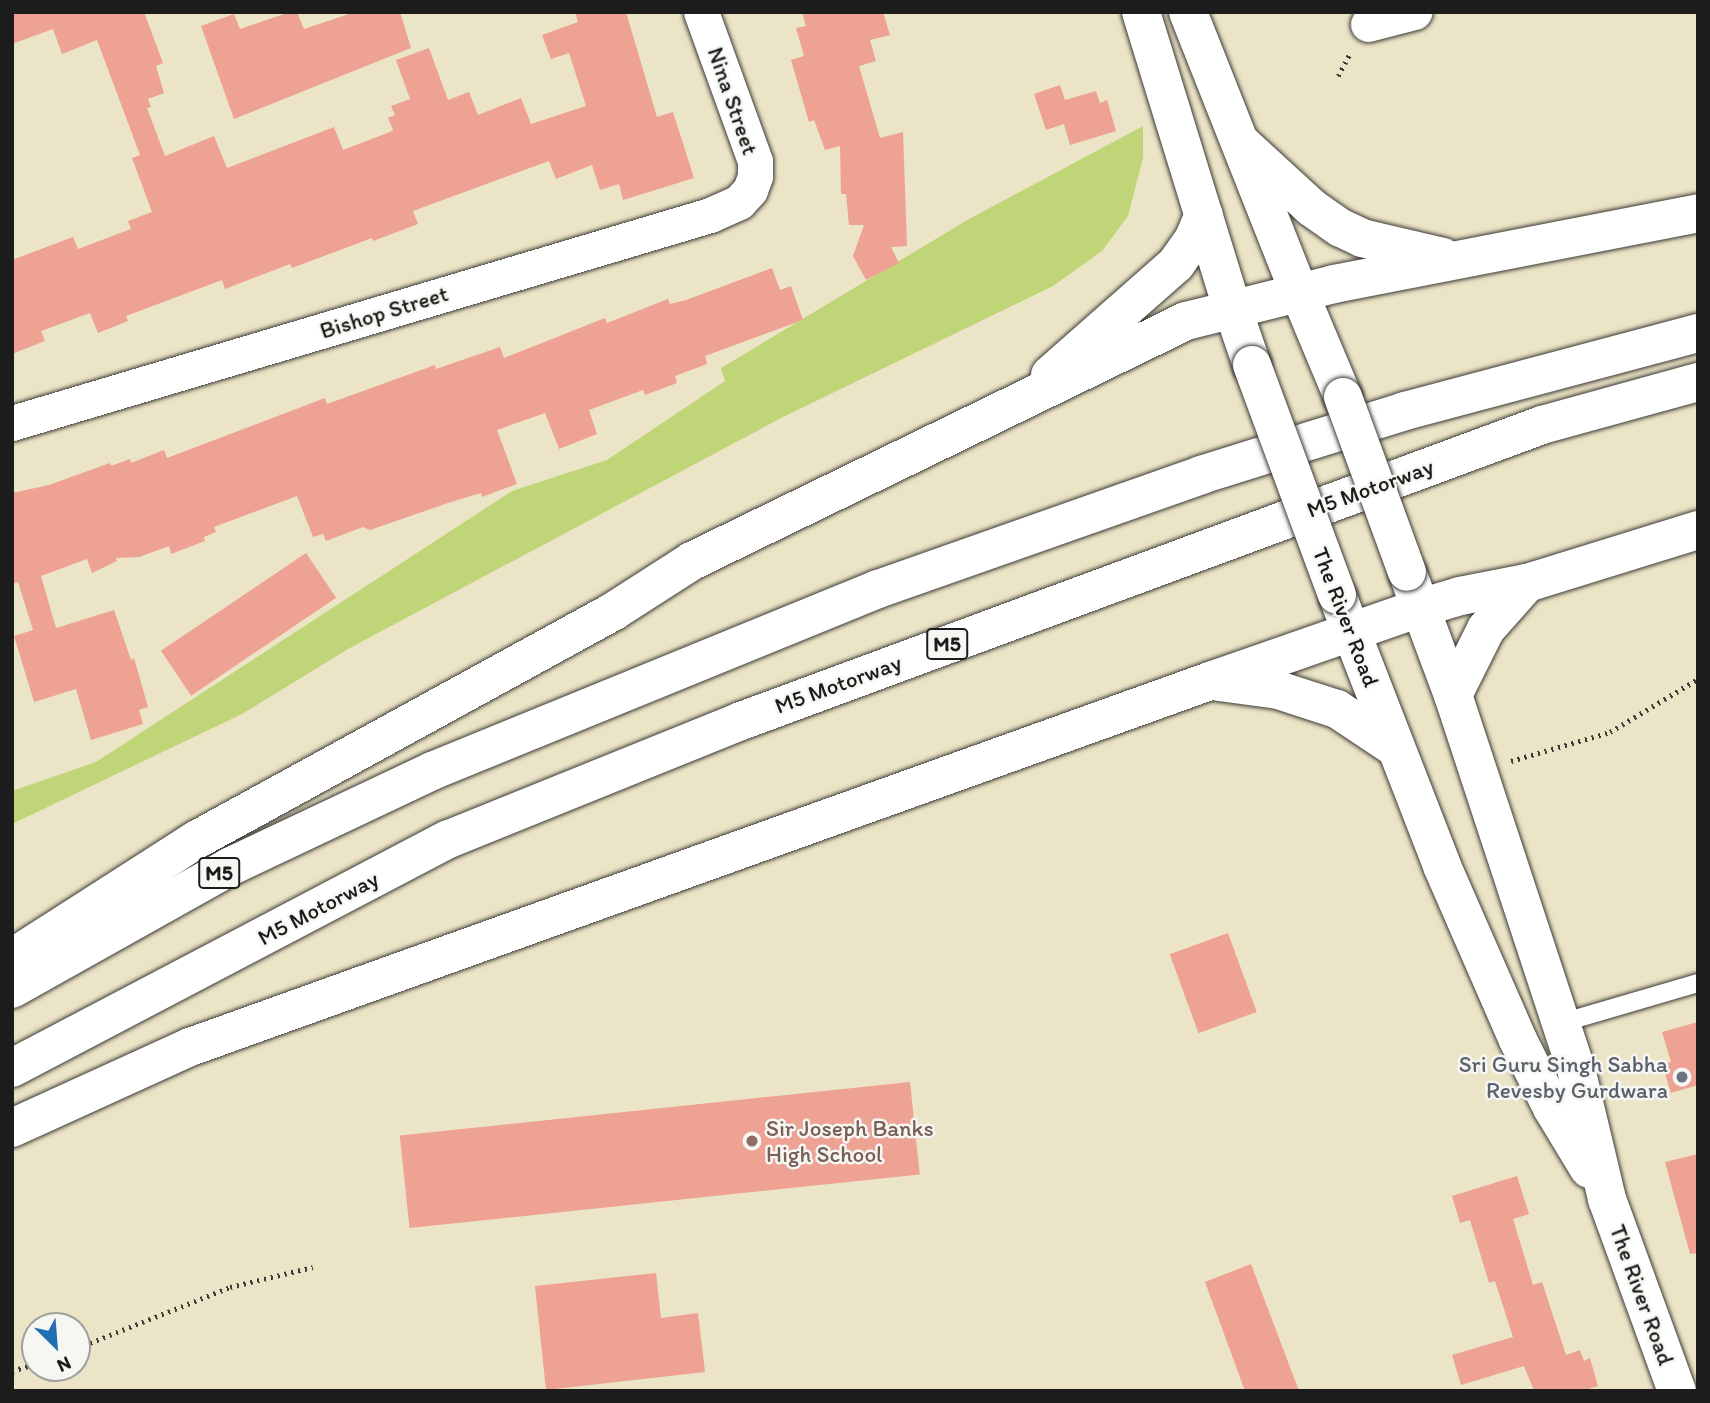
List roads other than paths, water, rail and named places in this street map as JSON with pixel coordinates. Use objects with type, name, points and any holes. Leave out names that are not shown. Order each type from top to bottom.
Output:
[{"type":"main road","name":"The River Road","points":[[1140,12],[1252,365],[1394,747],[1518,1040],[1552,1108],[1607,1199]]},
{"type":"main road","name":"The River Road","points":[[1188,12],[1299,292],[1321,339],[1452,695],[1577,1073],[1607,1199],[1677,1391]]},
{"type":"main road","points":[[1240,142],[1312,208],[1341,228],[1362,238],[1455,260]]},
{"type":"main road","points":[[12,958],[196,840],[614,611],[692,561],[1186,321],[1232,307],[1299,292],[1698,213]]},
{"type":"main road","points":[[1017,405],[1176,264],[1194,238],[1204,215]]},
{"type":"main road","name":"M5","points":[[12,989],[229,867],[432,771],[878,589],[1188,479],[1405,411],[1698,333]]},
{"type":"main road","name":"M5 Motorway","points":[[12,1068],[461,834],[741,721],[1529,430],[1698,382]]},
{"type":"main road","points":[[12,1128],[190,1047],[1210,681],[1420,607],[1527,583],[1698,530]]},
{"type":"main road","points":[[1452,695],[1486,629],[1527,583]]},
{"type":"main road","points":[[1210,681],[1279,690],[1337,709],[1394,747]]},
{"type":"street","name":"Nina Street","points":[[701,12],[755,161],[755,176],[750,190]]},
{"type":"street","points":[[1368,24],[1414,12]]},
{"type":"street","name":"Bishop Street","points":[[12,423],[710,215],[739,202],[750,190]]},
{"type":"lane","points":[[1561,1023],[1698,983]]},
{"type":"place","name":"Sri Guru Singh Sabha Revesby Gurdwara","points":[[1682,1077]]},
{"type":"place","name":"Sir Joseph Banks High School","points":[[752,1141]]}]
